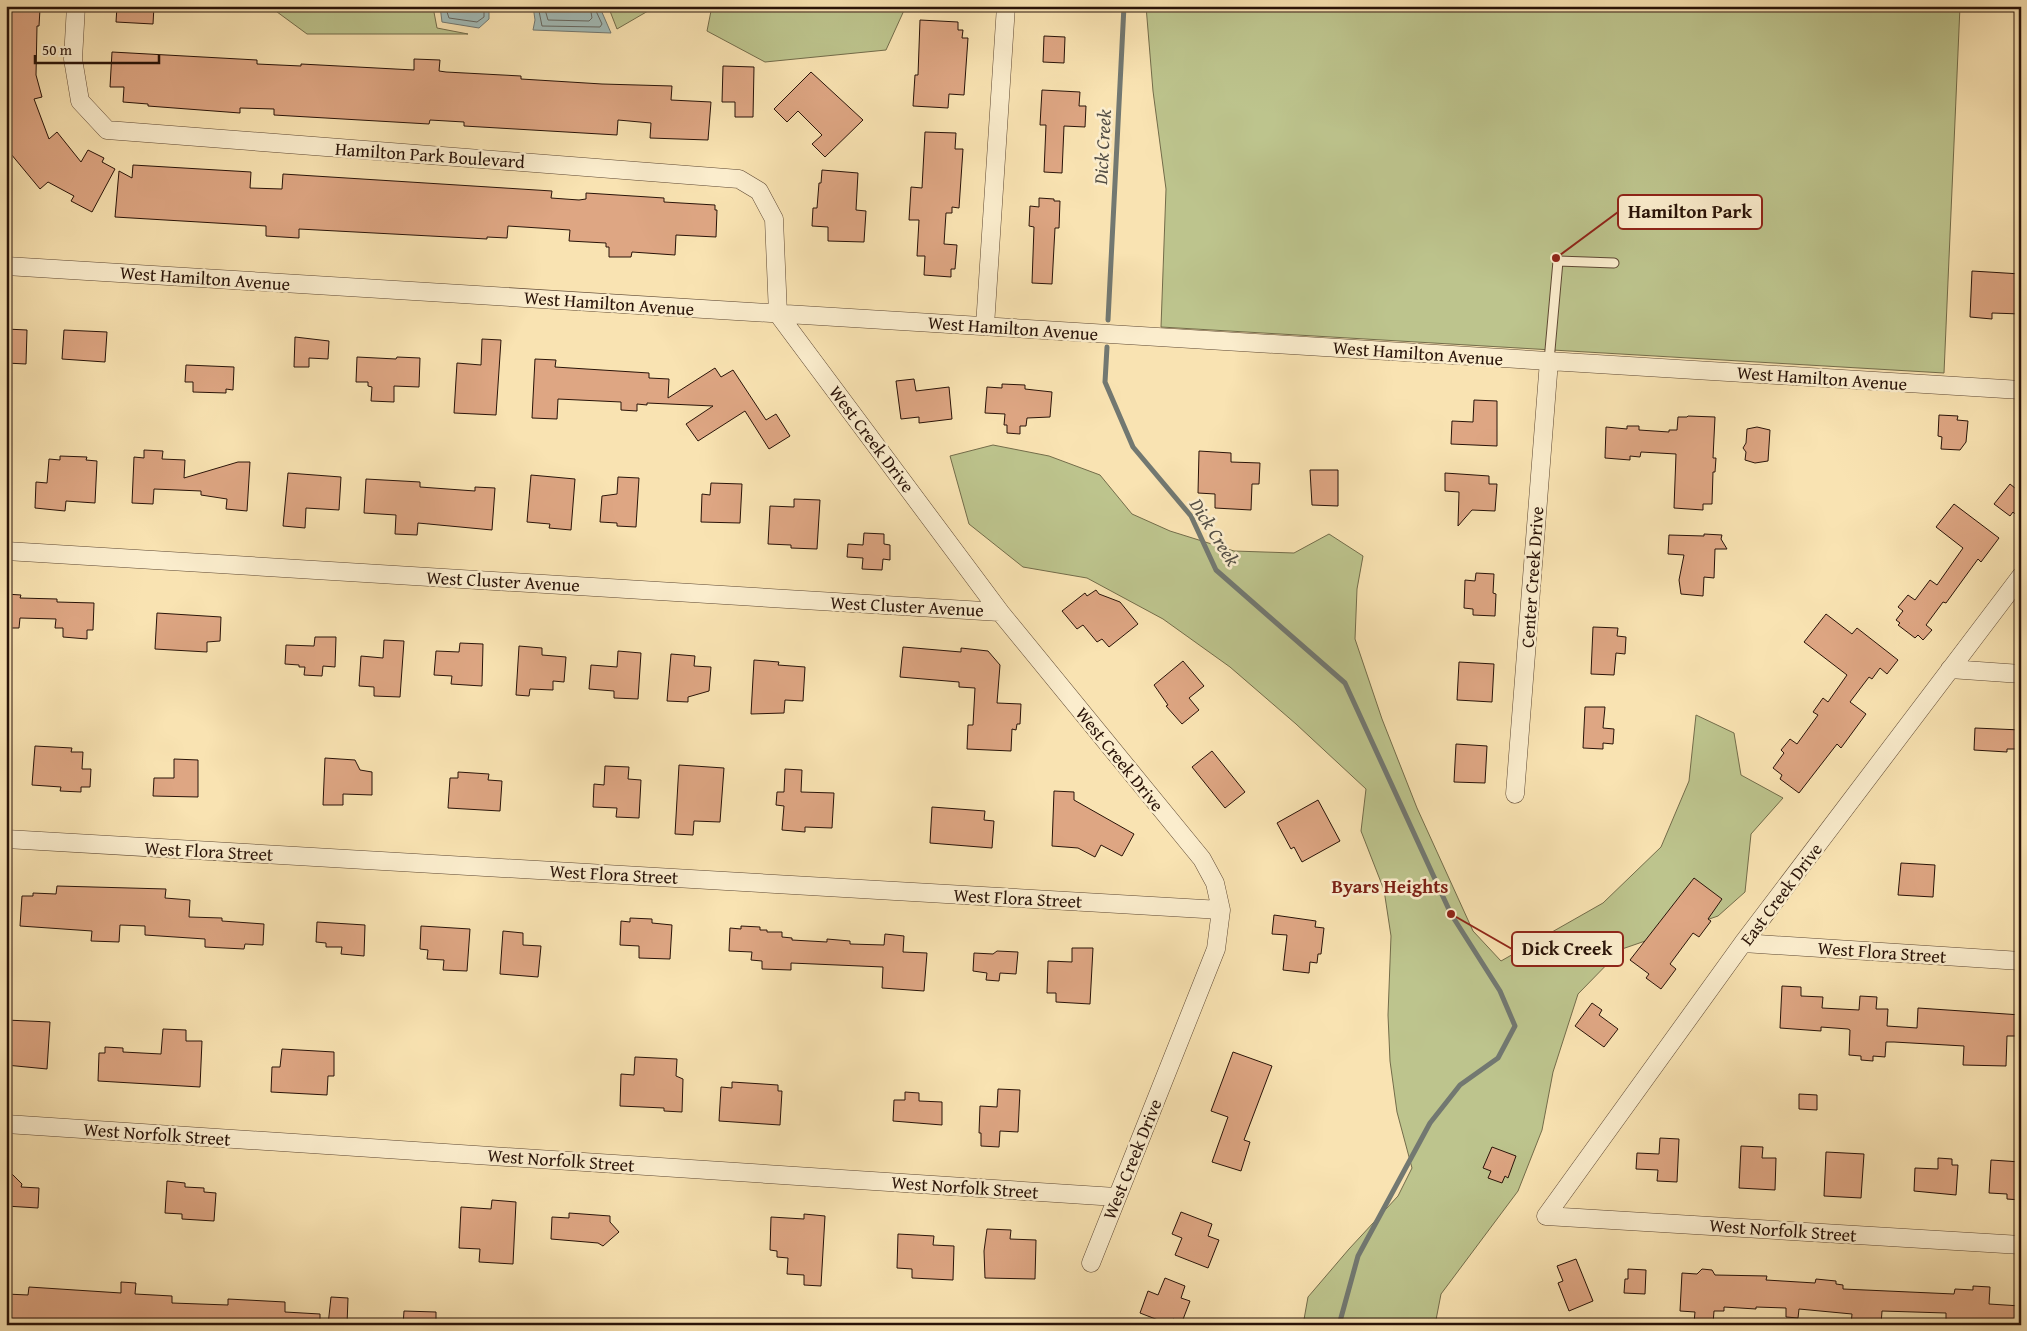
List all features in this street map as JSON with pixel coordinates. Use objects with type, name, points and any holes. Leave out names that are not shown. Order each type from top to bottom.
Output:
[{"type":"street","name":"Hamilton Park Boulevard","points":[[76,6],[73,59],[80,101],[107,130],[739,178],[759,191],[774,219],[778,314]]},
{"type":"street","points":[[985,326],[1006,6]]},
{"type":"street","name":"West Hamilton Avenue","points":[[6,266],[2021,390]]},
{"type":"street","name":"West Creek Drive","points":[[778,314],[1000,612],[1202,859],[1215,883],[1221,910],[1216,949],[1091,1263]]},
{"type":"street","name":"Center Creek Drive","points":[[1515,794],[1549,361]]},
{"type":"street","name":"West Cluster Avenue","points":[[6,551],[1000,612]]},
{"type":"street","name":"East Creek Drive","points":[[1546,1216],[1744,943],[2021,576]]},
{"type":"street","points":[[1950,669],[2021,674]]},
{"type":"street","name":"West Flora Street","points":[[6,839],[1221,910]]},
{"type":"street","name":"West Flora Street","points":[[1744,943],[2021,961]]},
{"type":"street","name":"West Norfolk Street","points":[[6,1124],[1116,1197]]},
{"type":"street","name":"West Norfolk Street","points":[[1546,1216],[2021,1245]]},
{"type":"lane","points":[[1549,361],[1558,261],[1614,263]]},
{"type":"green space","points":[[269,6],[429,6],[433,7],[437,28],[468,34],[307,34]]},
{"type":"green space","points":[[608,6],[652,6],[648,11],[617,29]]},
{"type":"green space","points":[[712,6],[906,6],[886,50],[765,62],[707,31]]},
{"type":"green space","points":[[1146,6],[1960,6],[1944,373],[1161,327],[1166,189],[1153,91]]},
{"type":"green space","points":[[993,445],[1049,456],[1100,475],[1132,514],[1170,531],[1234,551],[1294,553],[1329,534],[1363,556],[1357,589],[1355,639],[1382,719],[1417,808],[1473,931],[1501,961],[1603,903],[1661,847],[1689,781],[1696,715],[1734,733],[1741,775],[1783,798],[1751,834],[1745,892],[1718,916],[1622,949],[1578,994],[1553,1072],[1542,1130],[1518,1191],[1441,1294],[1435,1325],[1303,1325],[1308,1297],[1398,1196],[1412,1168],[1397,1112],[1390,1061],[1388,1015],[1391,936],[1384,890],[1361,831],[1366,789],[1296,724],[1230,667],[1163,619],[1087,578],[1023,567],[969,524],[950,456]]},
{"type":"water","points":[[440,6],[489,6],[489,19],[479,28],[442,22]]},
{"type":"water","points":[[533,6],[601,6],[611,33],[533,30],[535,20]]},
{"type":"building","points":[[6,6],[24,6],[24,8],[40,9],[39,26],[37,26],[36,75],[42,97],[34,99],[49,139],[57,132],[81,162],[88,150],[104,158],[102,162],[115,169],[92,212],[71,201],[74,196],[48,182],[40,189],[6,148]]},
{"type":"building","points":[[117,6],[154,6],[153,24],[116,22]]},
{"type":"building","points":[[920,20],[958,22],[958,30],[963,30],[962,38],[968,38],[964,95],[949,94],[948,108],[913,106],[915,75],[918,75]]},
{"type":"building","points":[[1044,36],[1065,37],[1064,63],[1043,62]]},
{"type":"building","points":[[112,52],[257,60],[257,64],[301,66],[301,64],[414,70],[414,59],[440,60],[439,71],[446,72],[521,76],[521,79],[672,86],[671,100],[711,102],[708,140],[650,138],[651,123],[618,120],[617,135],[464,126],[464,122],[430,120],[429,124],[274,115],[274,109],[240,108],[240,113],[148,106],[148,104],[123,102],[124,87],[110,87]]},
{"type":"building","points":[[723,66],[754,67],[753,117],[735,117],[735,102],[722,102]]},
{"type":"building","points":[[811,72],[863,120],[825,157],[812,144],[822,135],[798,111],[787,122],[774,109]]},
{"type":"building","points":[[1042,90],[1080,92],[1079,106],[1086,106],[1085,127],[1064,126],[1062,173],[1044,172],[1046,125],[1040,125]]},
{"type":"building","points":[[925,132],[956,133],[955,149],[963,149],[959,208],[952,207],[952,213],[946,213],[944,244],[957,245],[955,269],[951,269],[951,277],[924,275],[925,256],[917,256],[919,220],[909,220],[911,187],[922,188]]},
{"type":"building","points":[[133,165],[251,172],[250,188],[282,189],[283,174],[552,191],[551,198],[579,200],[586,199],[586,193],[664,198],[664,202],[715,205],[715,210],[717,210],[716,237],[676,235],[675,255],[632,252],[631,257],[609,257],[609,247],[606,247],[606,243],[569,241],[570,230],[508,226],[507,238],[487,237],[487,239],[299,229],[299,238],[266,236],[266,226],[115,217],[119,171],[132,178]]},
{"type":"building","points":[[822,170],[858,173],[856,210],[866,211],[864,242],[828,241],[828,227],[812,226],[813,208],[817,208]]},
{"type":"building","points":[[1039,198],[1060,201],[1059,228],[1055,228],[1052,284],[1032,283],[1034,227],[1029,226],[1030,206],[1039,207]]},
{"type":"building","points":[[1972,271],[2021,274],[2021,314],[1992,313],[1992,319],[1970,317]]},
{"type":"building","points":[[6,329],[27,330],[26,364],[6,363]]},
{"type":"building","points":[[64,330],[107,332],[105,362],[62,359]]},
{"type":"building","points":[[295,337],[329,341],[328,359],[309,358],[309,367],[294,367]]},
{"type":"building","points":[[482,339],[501,340],[496,415],[454,413],[457,363],[481,365]]},
{"type":"building","points":[[357,357],[420,358],[419,387],[394,386],[394,402],[371,401],[372,387],[368,386],[368,382],[356,382]]},
{"type":"building","points":[[535,359],[556,360],[555,367],[649,373],[649,378],[669,379],[668,398],[715,368],[721,377],[733,370],[766,420],[776,414],[790,436],[769,449],[745,411],[698,441],[686,424],[713,406],[647,403],[647,405],[637,404],[637,411],[621,410],[621,402],[558,399],[557,419],[532,418]]},
{"type":"building","points":[[186,365],[234,367],[233,390],[226,389],[226,393],[193,392],[193,382],[185,382]]},
{"type":"building","points":[[914,379],[916,391],[949,387],[952,419],[919,423],[919,417],[901,419],[896,381]]},
{"type":"building","points":[[1002,384],[1025,385],[1025,389],[1052,392],[1050,417],[1027,418],[1026,426],[1020,426],[1020,434],[1007,433],[1007,425],[1004,425],[1005,414],[985,413],[987,387],[1002,388]]},
{"type":"building","points":[[1474,400],[1497,401],[1497,446],[1451,444],[1452,421],[1473,422]]},
{"type":"building","points":[[1939,415],[1958,416],[1957,420],[1968,421],[1966,442],[1960,450],[1941,449],[1942,437],[1938,436]]},
{"type":"building","points":[[1678,417],[1715,417],[1713,458],[1716,458],[1715,472],[1713,472],[1712,504],[1703,504],[1703,510],[1674,508],[1676,454],[1641,452],[1640,457],[1630,456],[1630,460],[1605,458],[1606,427],[1627,429],[1627,426],[1639,426],[1639,430],[1669,432],[1669,430],[1677,430]]},
{"type":"building","points":[[1757,427],[1770,430],[1768,461],[1755,463],[1745,460],[1746,452],[1743,448],[1746,443],[1747,429]]},
{"type":"building","points":[[144,450],[163,451],[162,459],[185,460],[184,478],[238,462],[250,462],[247,511],[226,509],[227,499],[201,495],[201,491],[154,489],[153,504],[132,503],[134,457],[144,458]]},
{"type":"building","points":[[1199,451],[1231,453],[1231,462],[1260,463],[1259,484],[1252,484],[1251,510],[1215,508],[1215,494],[1198,493]]},
{"type":"building","points":[[60,456],[87,457],[86,460],[97,461],[95,503],[66,501],[65,511],[35,508],[36,482],[47,483],[49,459],[60,460]]},
{"type":"building","points":[[1310,470],[1338,470],[1338,506],[1312,505]]},
{"type":"building","points":[[288,473],[341,477],[339,510],[306,508],[305,528],[283,526]]},
{"type":"building","points":[[1445,473],[1489,476],[1489,484],[1497,484],[1495,511],[1472,510],[1458,526],[1459,492],[1445,491]]},
{"type":"building","points":[[531,475],[575,479],[571,530],[549,528],[550,524],[527,522]]},
{"type":"building","points":[[618,477],[639,478],[636,527],[617,526],[617,523],[600,522],[602,496],[617,494]]},
{"type":"building","points":[[366,479],[420,482],[420,487],[475,491],[475,487],[495,488],[492,530],[418,523],[417,535],[395,534],[396,515],[364,513]]},
{"type":"building","points":[[711,483],[742,484],[740,523],[701,522],[702,494],[710,495]]},
{"type":"building","points":[[2010,484],[2021,493],[2021,507],[2015,514],[2013,512],[2010,516],[1994,504]]},
{"type":"building","points":[[794,499],[820,500],[817,549],[791,548],[791,545],[768,544],[770,506],[794,507]]},
{"type":"building","points":[[1954,504],[1999,538],[1981,562],[1978,559],[1946,603],[1943,602],[1926,625],[1932,630],[1923,640],[1918,635],[1915,638],[1898,625],[1900,623],[1896,620],[1903,611],[1898,607],[1908,595],[1915,600],[1930,580],[1937,585],[1963,548],[1936,527]]},
{"type":"building","points":[[864,533],[884,534],[884,544],[890,545],[890,560],[883,559],[882,570],[862,569],[863,558],[847,557],[848,544],[863,545]]},
{"type":"building","points":[[1704,534],[1722,535],[1721,539],[1727,549],[1715,549],[1714,578],[1704,577],[1703,596],[1681,594],[1679,580],[1684,555],[1668,554],[1669,535],[1704,536]]},
{"type":"building","points":[[1476,573],[1494,574],[1493,593],[1496,594],[1495,616],[1473,615],[1473,609],[1464,608],[1465,580],[1475,581]]},
{"type":"building","points":[[1096,590],[1099,594],[1120,602],[1138,624],[1109,647],[1102,639],[1097,642],[1083,625],[1077,629],[1062,611],[1085,593],[1087,596]]},
{"type":"building","points":[[6,594],[21,595],[20,598],[57,599],[57,602],[94,603],[93,630],[87,630],[87,639],[63,637],[63,628],[55,628],[56,619],[20,618],[19,628],[6,628]]},
{"type":"building","points":[[157,613],[221,617],[220,641],[207,642],[207,652],[155,649]]},
{"type":"building","points":[[1826,614],[1852,634],[1857,628],[1898,660],[1887,674],[1880,668],[1872,679],[1869,677],[1850,702],[1866,714],[1841,748],[1837,744],[1799,793],[1780,779],[1782,775],[1773,768],[1784,753],[1781,750],[1790,739],[1797,744],[1818,715],[1813,712],[1823,698],[1828,702],[1847,675],[1804,642]]},
{"type":"building","points":[[1593,627],[1618,628],[1617,636],[1626,637],[1625,654],[1616,653],[1614,675],[1591,674]]},
{"type":"building","points":[[315,637],[336,637],[335,667],[323,666],[322,676],[304,675],[305,667],[285,664],[286,645],[314,646]]},
{"type":"building","points":[[384,640],[404,641],[400,697],[374,696],[374,687],[359,686],[361,656],[383,658]]},
{"type":"building","points":[[460,643],[483,644],[482,686],[451,684],[452,676],[434,675],[436,651],[459,652]]},
{"type":"building","points":[[519,646],[542,648],[542,655],[566,657],[564,682],[553,681],[553,690],[530,689],[529,696],[516,695]]},
{"type":"building","points":[[903,647],[961,652],[961,648],[988,651],[1000,665],[997,703],[1021,704],[1020,724],[1017,724],[1016,730],[1012,729],[1011,751],[967,749],[968,725],[973,725],[975,688],[959,687],[959,682],[900,677]]},
{"type":"building","points":[[618,651],[641,653],[638,699],[614,698],[614,691],[589,689],[591,665],[617,667]]},
{"type":"building","points":[[671,654],[695,656],[694,666],[711,667],[709,691],[688,697],[688,702],[667,701]]},
{"type":"building","points":[[754,660],[779,662],[778,665],[805,667],[803,701],[785,700],[784,713],[751,714]]},
{"type":"building","points":[[1183,661],[1204,686],[1189,698],[1199,710],[1182,724],[1166,706],[1168,705],[1154,685]]},
{"type":"building","points":[[1459,662],[1494,664],[1492,702],[1457,700]]},
{"type":"building","points":[[1585,707],[1605,707],[1603,728],[1614,729],[1613,744],[1603,743],[1603,749],[1583,748]]},
{"type":"building","points":[[1975,728],[2021,730],[2021,749],[2007,749],[2007,752],[1974,750]]},
{"type":"building","points":[[1456,744],[1487,746],[1485,783],[1454,782]]},
{"type":"building","points":[[35,746],[72,748],[71,752],[83,752],[82,769],[91,769],[90,787],[81,787],[81,792],[60,791],[61,787],[32,785]]},
{"type":"building","points":[[1212,751],[1245,792],[1225,808],[1192,767]]},
{"type":"building","points":[[325,758],[355,760],[360,770],[372,772],[372,795],[343,794],[343,805],[323,805]]},
{"type":"building","points":[[174,759],[198,760],[198,797],[153,796],[154,778],[174,778]]},
{"type":"building","points":[[679,765],[724,768],[720,822],[694,821],[693,835],[675,834]]},
{"type":"building","points":[[605,766],[629,767],[628,779],[641,780],[639,818],[616,817],[617,808],[593,807],[594,784],[604,785]]},
{"type":"building","points":[[785,769],[802,770],[801,792],[834,793],[832,828],[805,827],[805,832],[782,830],[784,806],[776,805],[777,792],[784,792]]},
{"type":"building","points":[[458,772],[489,774],[488,780],[502,781],[500,811],[448,808],[450,778],[458,778]]},
{"type":"building","points":[[1054,791],[1074,792],[1074,800],[1134,834],[1122,856],[1101,845],[1095,857],[1078,848],[1052,846]]},
{"type":"building","points":[[1318,800],[1340,841],[1302,862],[1294,847],[1291,849],[1277,823]]},
{"type":"building","points":[[932,807],[985,811],[984,820],[994,821],[992,848],[930,843]]},
{"type":"building","points":[[1901,863],[1935,865],[1933,897],[1898,895]]},
{"type":"building","points":[[1694,878],[1722,899],[1708,919],[1711,921],[1699,937],[1693,933],[1670,964],[1676,969],[1661,989],[1646,978],[1649,974],[1630,960]]},
{"type":"building","points":[[57,886],[166,889],[165,898],[190,900],[189,917],[222,918],[222,921],[264,924],[263,945],[245,944],[244,949],[205,947],[205,939],[145,935],[145,926],[120,925],[119,942],[91,941],[92,931],[20,926],[22,896],[33,896],[33,893],[56,894]]},
{"type":"building","points":[[1274,915],[1316,921],[1315,927],[1324,928],[1321,954],[1318,954],[1317,963],[1310,962],[1309,973],[1283,970],[1287,935],[1272,934]]},
{"type":"building","points":[[630,918],[652,919],[652,923],[672,925],[670,959],[639,958],[639,946],[620,945],[621,921],[630,922]]},
{"type":"building","points":[[317,922],[365,925],[364,956],[341,954],[342,947],[326,947],[326,943],[316,942]]},
{"type":"building","points":[[421,926],[470,929],[467,971],[443,970],[444,960],[427,959],[428,950],[420,949]]},
{"type":"building","points":[[741,926],[760,927],[760,930],[767,930],[767,932],[782,932],[782,937],[792,938],[792,940],[827,942],[827,939],[850,941],[850,944],[884,945],[885,934],[904,936],[903,952],[927,953],[924,991],[882,988],[883,967],[791,963],[791,970],[762,969],[762,961],[751,960],[752,952],[729,951],[730,928],[741,929]]},
{"type":"building","points":[[503,931],[523,933],[523,945],[541,946],[538,977],[500,974]]},
{"type":"building","points":[[1072,948],[1093,948],[1090,1004],[1056,1002],[1056,993],[1047,993],[1048,961],[1072,962]]},
{"type":"building","points":[[997,951],[1018,952],[1016,974],[1000,973],[999,981],[986,980],[987,973],[973,971],[974,953],[993,954]]},
{"type":"building","points":[[1782,986],[1801,987],[1801,996],[1823,997],[1822,1008],[1859,1010],[1860,996],[1877,997],[1876,1009],[1888,1009],[1887,1026],[1917,1028],[1918,1008],[2021,1015],[2021,1036],[2007,1036],[2006,1066],[1963,1065],[1964,1046],[1894,1042],[1886,1042],[1885,1057],[1873,1056],[1873,1061],[1861,1060],[1861,1056],[1849,1055],[1850,1030],[1848,1029],[1821,1027],[1821,1031],[1780,1028]]},
{"type":"building","points":[[1592,1003],[1602,1010],[1599,1015],[1618,1029],[1604,1047],[1575,1026]]},
{"type":"building","points":[[6,1020],[50,1022],[47,1069],[6,1065]]},
{"type":"building","points":[[163,1029],[186,1030],[186,1041],[202,1041],[200,1087],[98,1081],[99,1053],[105,1053],[105,1047],[123,1048],[123,1052],[161,1054]]},
{"type":"building","points":[[282,1049],[334,1052],[334,1076],[328,1076],[327,1095],[271,1092],[272,1067],[280,1067]]},
{"type":"building","points":[[1233,1052],[1272,1066],[1244,1140],[1250,1142],[1241,1171],[1212,1162],[1228,1117],[1211,1111]]},
{"type":"building","points":[[635,1057],[677,1059],[676,1076],[683,1079],[682,1112],[664,1111],[664,1108],[620,1106],[621,1074],[634,1075]]},
{"type":"building","points":[[732,1082],[778,1085],[778,1091],[782,1091],[780,1125],[719,1121],[721,1087],[732,1088]]},
{"type":"building","points":[[998,1089],[1020,1090],[1018,1132],[1000,1131],[999,1147],[981,1146],[981,1133],[979,1133],[980,1106],[997,1107]]},
{"type":"building","points":[[905,1092],[919,1093],[919,1101],[942,1102],[942,1125],[893,1121],[894,1100],[905,1100]]},
{"type":"building","points":[[1799,1094],[1817,1095],[1817,1110],[1799,1109]]},
{"type":"building","points":[[1660,1138],[1679,1139],[1677,1182],[1657,1181],[1658,1170],[1636,1169],[1637,1153],[1659,1154]]},
{"type":"building","points":[[1741,1146],[1763,1147],[1762,1158],[1776,1158],[1775,1190],[1739,1188]]},
{"type":"building","points":[[1492,1147],[1516,1156],[1508,1178],[1505,1176],[1502,1183],[1488,1178],[1491,1171],[1483,1168]]},
{"type":"building","points":[[1826,1152],[1864,1154],[1861,1198],[1824,1196]]},
{"type":"building","points":[[1938,1158],[1952,1159],[1952,1165],[1958,1165],[1956,1195],[1914,1191],[1915,1168],[1938,1169]]},
{"type":"building","points":[[1991,1160],[2021,1162],[2021,1200],[2007,1199],[2007,1194],[1989,1193]]},
{"type":"building","points":[[6,1168],[22,1184],[21,1187],[39,1188],[38,1208],[6,1206]]},
{"type":"building","points":[[167,1181],[185,1183],[185,1187],[204,1188],[204,1192],[216,1193],[214,1221],[182,1219],[182,1214],[165,1213]]},
{"type":"building","points":[[492,1200],[516,1202],[513,1264],[479,1262],[480,1249],[459,1248],[461,1207],[491,1209]]},
{"type":"building","points":[[1181,1212],[1212,1224],[1208,1236],[1219,1240],[1208,1268],[1175,1255],[1182,1238],[1172,1234]]},
{"type":"building","points":[[569,1213],[610,1216],[610,1222],[619,1232],[603,1246],[598,1243],[551,1239],[552,1217],[569,1218]]},
{"type":"building","points":[[804,1214],[825,1216],[821,1286],[804,1285],[804,1275],[787,1274],[788,1258],[777,1257],[777,1251],[770,1250],[771,1217],[804,1219]]},
{"type":"building","points":[[987,1229],[1011,1230],[1010,1239],[1036,1240],[1035,1279],[985,1278],[984,1251]]},
{"type":"building","points":[[898,1234],[934,1236],[933,1245],[954,1246],[953,1280],[912,1278],[912,1269],[897,1268]]},
{"type":"building","points":[[1576,1259],[1593,1301],[1569,1311],[1558,1283],[1563,1281],[1557,1266]]},
{"type":"building","points":[[1628,1269],[1646,1270],[1645,1294],[1624,1293],[1625,1279],[1628,1279]]},
{"type":"building","points":[[1702,1269],[1712,1270],[1715,1275],[1767,1276],[1766,1280],[1815,1283],[1816,1279],[1836,1281],[1836,1284],[1843,1285],[1843,1289],[1954,1294],[1955,1289],[1973,1290],[1973,1286],[1990,1287],[1989,1304],[2021,1306],[2021,1325],[1946,1325],[1946,1313],[1882,1311],[1881,1325],[1851,1325],[1852,1314],[1799,1309],[1798,1318],[1786,1317],[1786,1308],[1756,1307],[1756,1309],[1724,1307],[1724,1311],[1714,1311],[1713,1324],[1694,1323],[1695,1312],[1680,1311],[1682,1273],[1697,1274]]},
{"type":"building","points":[[1165,1278],[1185,1286],[1181,1298],[1190,1301],[1182,1322],[1173,1319],[1171,1325],[1140,1313],[1148,1291],[1158,1295]]},
{"type":"building","points":[[121,1282],[136,1283],[135,1294],[172,1296],[172,1303],[228,1305],[228,1299],[285,1302],[285,1312],[320,1314],[320,1325],[6,1325],[6,1294],[28,1295],[29,1287],[121,1293]]},
{"type":"building","points":[[331,1297],[348,1298],[347,1325],[328,1325]]},
{"type":"building","points":[[404,1311],[436,1312],[436,1325],[403,1325]]},
{"type":"waterway","name":"Dick Creek","points":[[1108,320],[1124,6]]},
{"type":"waterway","name":"Dick Creek","points":[[1107,347],[1105,382],[1133,447],[1191,516],[1216,570],[1345,683],[1451,914],[1500,991],[1515,1026],[1498,1058],[1460,1085],[1430,1123],[1358,1256],[1339,1325]]},
{"type":"place","name":"Hamilton Park","points":[[1556,258]]},
{"type":"place","name":"Dick Creek","points":[[1451,914]]},
{"type":"district","name":"Byars Heights","points":[[1390,886]]}]
